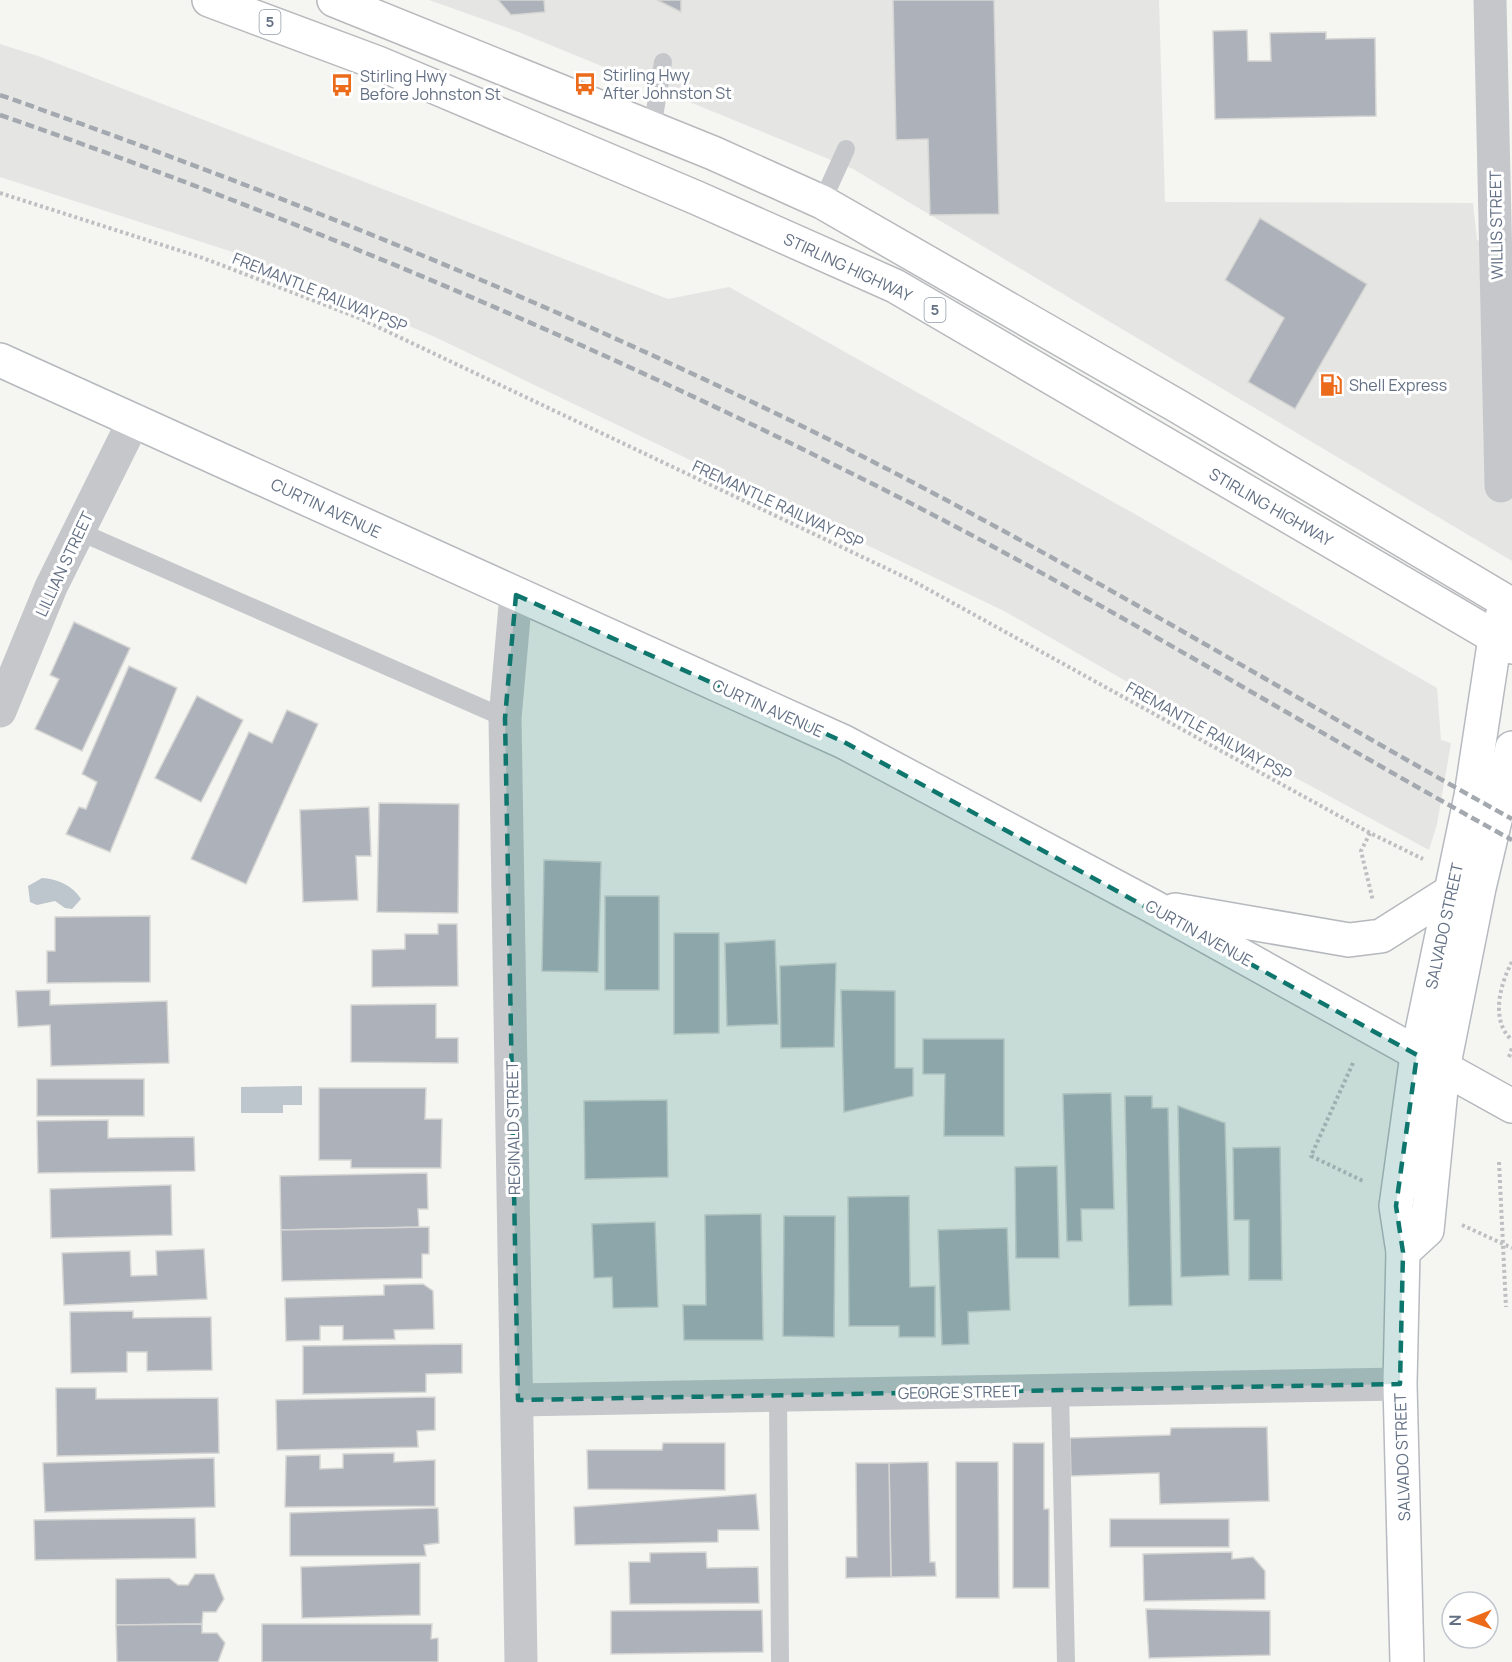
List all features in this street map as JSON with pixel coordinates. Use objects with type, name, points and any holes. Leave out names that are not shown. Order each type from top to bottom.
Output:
[{"type":"main road","name":"STIRLING HIGHWAY","points":[[209,0],[378,63],[697,198],[895,286],[1503,642]]},
{"type":"main road","name":"5","points":[[334,0],[652,129],[822,202],[1158,395],[1510,603]]},
{"type":"main road","name":"CURTIN AVENUE","points":[[0,360],[844,742],[1152,906],[1512,1106]]},
{"type":"main road","name":"SALVADO STREET","points":[[1430,1062],[1453,883],[1510,603]]},
{"type":"main road","name":"SALVADO STREET","points":[[1407,1662],[1400,1384],[1403,1252],[1396,1206],[1430,1062],[1479,888],[1512,747]]},
{"type":"main road","points":[[1152,906],[1349,940],[1382,936],[1453,883]]},
{"type":"street","name":"WILLIS STREET","points":[[1490,0],[1504,274],[1501,486]]},
{"type":"street","name":"LILLIAN STREET","points":[[0,711],[51,587],[134,420]]},
{"type":"street","name":"REGINALD STREET","points":[[516,595],[505,718],[521,1662]]},
{"type":"street","name":"GEORGE STREET","points":[[518,1400],[1400,1384]]},
{"type":"lane","points":[[652,129],[663,62]]},
{"type":"lane","points":[[822,202],[846,149]]},
{"type":"lane","points":[[78,531],[505,718]]},
{"type":"lane","points":[[1060,1390],[1066,1662]]},
{"type":"lane","points":[[778,1395],[780,1662]]},
{"type":"path","name":"FREMANTLE RAILWAY PSP","points":[[0,193],[203,258],[359,318],[913,581],[1370,833],[1453,883]]},
{"type":"path","points":[[1370,833],[1361,851],[1375,909]]},
{"type":"path","points":[[1512,962],[1503,980],[1499,1014],[1507,1036],[1512,1040]]},
{"type":"path","points":[[1509,1056],[1512,1048]]},
{"type":"path","points":[[1353,1064],[1311,1156],[1367,1183]]},
{"type":"path","points":[[1499,1162],[1506,1307]]},
{"type":"path","points":[[1461,1225],[1512,1248]]},
{"type":"highlighted area","points":[[516,595],[844,742],[1417,1055],[1396,1206],[1403,1252],[1400,1384],[518,1400],[505,718]]},
{"type":"shaded area","points":[[429,0],[1159,0],[1165,202],[1473,203],[1477,240],[1512,260],[1512,561],[853,169],[516,31]]},
{"type":"shaded area","points":[[0,44],[38,56],[668,299],[729,287],[1133,513],[1437,688],[1441,740],[1451,743],[1437,824],[1429,850],[1261,759],[1006,612],[435,337],[242,255],[0,177]]},
{"type":"shaded area","points":[[42,878],[64,884],[81,899],[72,909],[65,908],[55,901],[37,905],[30,902],[28,886]]},
{"type":"shaded area","points":[[302,1086],[302,1105],[283,1105],[283,1113],[241,1113],[241,1087]]},
{"type":"building","points":[[498,0],[544,0],[545,12],[511,15]]},
{"type":"building","points":[[657,0],[681,0],[681,12]]},
{"type":"building","points":[[893,0],[994,0],[999,214],[930,215],[928,139],[896,140]]},
{"type":"building","points":[[1247,30],[1248,61],[1271,61],[1270,33],[1326,32],[1326,39],[1375,38],[1376,116],[1215,119],[1213,31]]},
{"type":"building","points":[[1260,218],[1367,284],[1295,409],[1248,382],[1284,318],[1225,280]]},
{"type":"building","points":[[74,622],[130,648],[82,751],[35,729],[59,679],[50,675]]},
{"type":"building","points":[[129,666],[177,688],[110,852],[66,834],[79,807],[86,809],[97,782],[82,774]]},
{"type":"building","points":[[197,696],[243,720],[201,802],[155,778]]},
{"type":"building","points":[[287,710],[318,724],[246,884],[191,859],[249,732],[272,743]]},
{"type":"building","points":[[379,803],[459,804],[458,913],[377,912]]},
{"type":"building","points":[[369,807],[371,856],[356,856],[358,900],[303,902],[300,810]]},
{"type":"building","points":[[544,860],[601,862],[598,972],[542,971]]},
{"type":"building","points":[[605,896],[659,896],[659,990],[605,990]]},
{"type":"building","points":[[150,916],[150,982],[47,983],[47,951],[55,951],[55,917]]},
{"type":"building","points":[[438,924],[457,924],[458,986],[372,987],[372,950],[405,949],[405,934],[438,934]]},
{"type":"building","points":[[674,933],[719,933],[719,1033],[674,1034]]},
{"type":"building","points":[[775,940],[778,1024],[727,1026],[725,943]]},
{"type":"building","points":[[836,963],[834,1047],[781,1048],[780,966]]},
{"type":"building","points":[[50,990],[50,1005],[167,1001],[169,1063],[51,1066],[50,1025],[18,1027],[16,991]]},
{"type":"building","points":[[841,990],[895,991],[895,1068],[913,1068],[913,1096],[844,1112]]},
{"type":"building","points":[[436,1004],[436,1038],[458,1038],[458,1063],[351,1062],[351,1005]]},
{"type":"building","points":[[923,1039],[1004,1039],[1004,1136],[944,1136],[945,1074],[923,1074]]},
{"type":"building","points":[[37,1079],[144,1079],[144,1116],[37,1116]]},
{"type":"building","points":[[319,1088],[426,1088],[425,1119],[442,1119],[441,1168],[351,1168],[351,1160],[319,1160]]},
{"type":"building","points":[[1111,1093],[1114,1209],[1081,1209],[1082,1241],[1067,1241],[1063,1094]]},
{"type":"building","points":[[1125,1096],[1152,1096],[1152,1108],[1168,1108],[1172,1305],[1129,1306]]},
{"type":"building","points":[[667,1100],[668,1177],[585,1179],[584,1101]]},
{"type":"building","points":[[1178,1106],[1225,1123],[1229,1275],[1181,1277]]},
{"type":"building","points":[[108,1120],[108,1138],[194,1137],[195,1171],[38,1173],[37,1121]]},
{"type":"building","points":[[1280,1147],[1282,1280],[1249,1280],[1249,1220],[1234,1220],[1233,1148]]},
{"type":"building","points":[[1057,1166],[1059,1258],[1016,1258],[1015,1167]]},
{"type":"building","points":[[427,1173],[428,1209],[418,1209],[419,1227],[281,1230],[280,1176]]},
{"type":"building","points":[[171,1185],[172,1235],[51,1238],[50,1189]]},
{"type":"building","points":[[909,1196],[910,1287],[935,1286],[935,1337],[899,1337],[899,1326],[849,1326],[848,1197]]},
{"type":"building","points":[[761,1214],[763,1340],[684,1340],[683,1305],[706,1305],[705,1215]]},
{"type":"building","points":[[784,1216],[835,1216],[834,1337],[783,1336]]},
{"type":"building","points":[[655,1222],[658,1307],[613,1308],[612,1277],[594,1278],[592,1224]]},
{"type":"building","points":[[429,1227],[429,1254],[422,1254],[422,1278],[282,1281],[281,1230]]},
{"type":"building","points":[[1007,1228],[1010,1310],[968,1312],[969,1344],[942,1345],[938,1230]]},
{"type":"building","points":[[204,1249],[207,1299],[64,1305],[62,1253],[130,1251],[131,1276],[157,1275],[156,1251]]},
{"type":"building","points":[[423,1284],[433,1291],[434,1329],[394,1330],[395,1339],[343,1340],[343,1326],[320,1326],[320,1340],[286,1341],[285,1298],[384,1295],[384,1285]]},
{"type":"building","points":[[133,1311],[133,1318],[211,1317],[212,1370],[147,1371],[147,1352],[127,1352],[127,1372],[71,1373],[70,1312]]},
{"type":"building","points":[[462,1344],[462,1373],[426,1374],[426,1392],[303,1394],[303,1346]]},
{"type":"building","points":[[56,1388],[96,1388],[96,1399],[218,1398],[219,1453],[57,1456]]},
{"type":"building","points":[[435,1397],[435,1430],[417,1431],[418,1447],[277,1450],[276,1400]]},
{"type":"building","points":[[1267,1427],[1269,1501],[1160,1504],[1159,1473],[1071,1476],[1070,1438],[1170,1435],[1171,1428]]},
{"type":"building","points":[[663,1443],[725,1443],[725,1490],[588,1489],[587,1450],[662,1450]]},
{"type":"building","points":[[1013,1443],[1044,1443],[1044,1509],[1049,1509],[1049,1588],[1013,1588]]},
{"type":"building","points":[[394,1453],[394,1462],[435,1460],[435,1506],[285,1507],[286,1456],[320,1455],[320,1469],[343,1468],[343,1454]]},
{"type":"building","points":[[214,1458],[215,1507],[45,1512],[43,1463]]},
{"type":"building","points":[[928,1462],[930,1562],[935,1562],[936,1576],[891,1577],[889,1463]]},
{"type":"building","points":[[956,1462],[998,1462],[999,1598],[956,1598]]},
{"type":"building","points":[[856,1463],[889,1463],[891,1577],[846,1578],[846,1557],[857,1557]]},
{"type":"building","points":[[756,1494],[759,1530],[718,1530],[718,1542],[575,1545],[574,1507]]},
{"type":"building","points":[[438,1508],[439,1543],[424,1545],[426,1556],[290,1556],[290,1513]]},
{"type":"building","points":[[195,1518],[196,1558],[35,1560],[34,1520]]},
{"type":"building","points":[[1110,1519],[1229,1519],[1229,1547],[1110,1547]]},
{"type":"building","points":[[706,1552],[707,1568],[758,1567],[759,1603],[630,1604],[629,1562],[650,1562],[650,1553]]},
{"type":"building","points":[[1232,1552],[1232,1559],[1253,1557],[1265,1571],[1265,1599],[1144,1601],[1143,1554]]},
{"type":"building","points":[[420,1563],[420,1615],[302,1618],[301,1567]]},
{"type":"building","points":[[195,1574],[214,1574],[224,1599],[216,1612],[203,1612],[202,1624],[116,1625],[116,1579],[169,1578],[178,1585],[188,1585]]},
{"type":"building","points":[[1146,1609],[1270,1611],[1270,1655],[1149,1658]]},
{"type":"building","points":[[762,1610],[763,1652],[611,1654],[611,1611]]},
{"type":"building","points":[[202,1624],[202,1633],[217,1633],[225,1643],[218,1662],[117,1662],[116,1625]]},
{"type":"building","points":[[262,1624],[432,1624],[431,1639],[438,1638],[438,1662],[262,1662]]},
{"type":"railway","points":[[0,95],[208,171],[414,252],[718,386],[907,479],[994,526],[1512,819]]},
{"type":"railway","points":[[0,115],[234,201],[465,294],[579,344],[805,450],[916,506],[1141,628],[1512,840]]},
{"type":"place","name":"Stirling Hwy After Johnston St","points":[[585,84]]},
{"type":"place","name":"Stirling Hwy Before Johnston St","points":[[342,85]]},
{"type":"place","name":"Shell Express","points":[[1331,385]]}]
